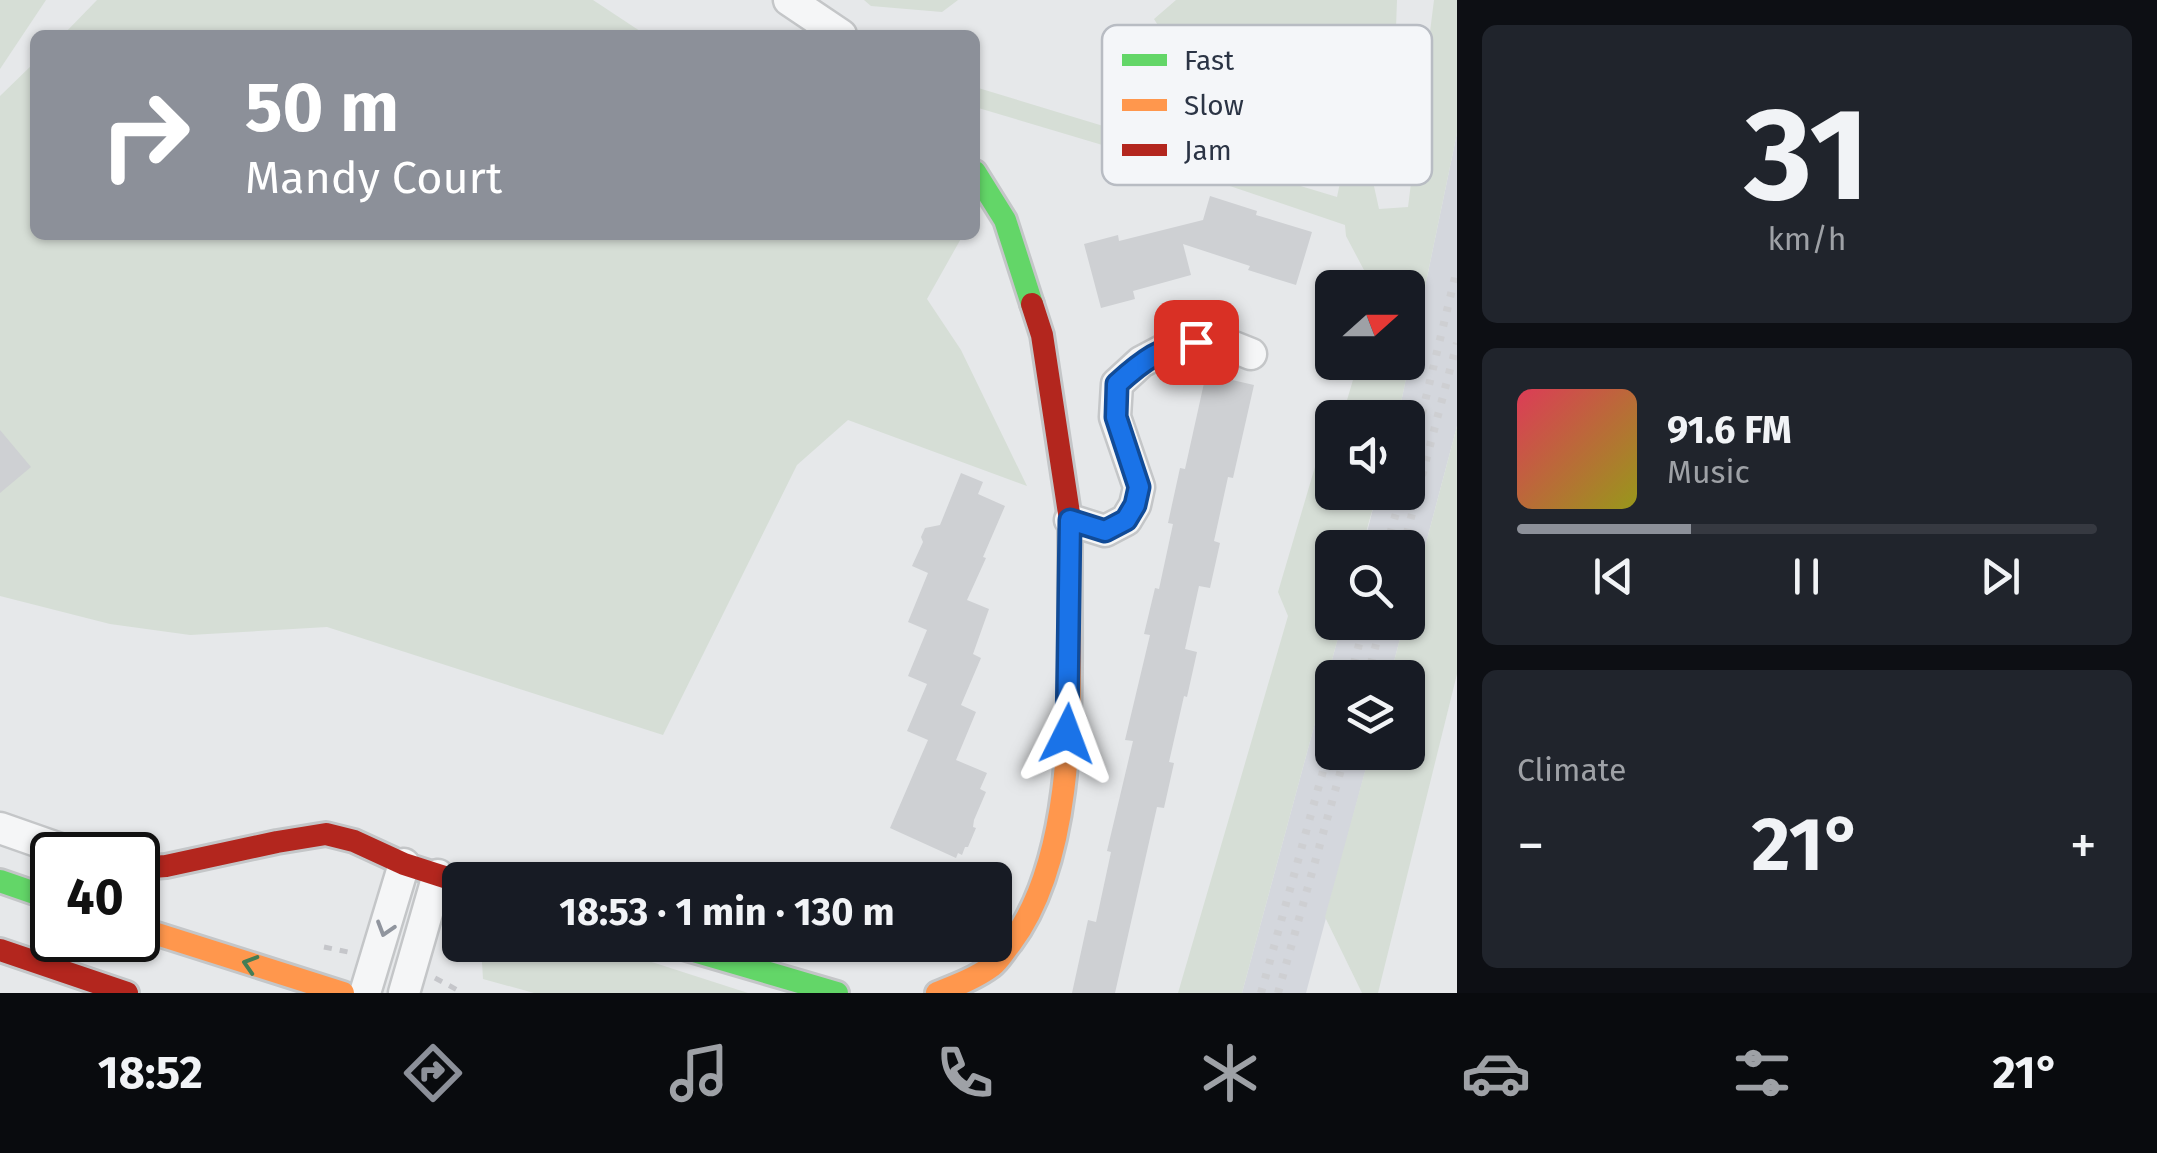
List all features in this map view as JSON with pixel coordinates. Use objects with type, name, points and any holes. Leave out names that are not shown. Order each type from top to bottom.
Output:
[{"type":"street","points":[[789,0],[834,30]]},
{"type":"street","points":[[937,993],[994,964],[1024,925],[1044,880],[1062,805],[1069,699],[1070,520],[1042,335],[1006,220],[980,180]]},
{"type":"street","points":[[1070,520],[1105,531],[1126,520],[1135,505],[1139,487],[1116,417],[1117,384],[1141,362],[1175,344],[1216,340],[1251,354]]},
{"type":"street","points":[[0,828],[30,839]]},
{"type":"street","points":[[160,866],[326,834],[442,876]]},
{"type":"street","points":[[364,993],[404,864]]},
{"type":"street","points":[[0,881],[30,891]]},
{"type":"street","points":[[404,993],[442,896]]},
{"type":"street","points":[[160,935],[343,993]]},
{"type":"street","points":[[0,950],[127,993]]},
{"type":"street","points":[[732,962],[837,993]]},
{"type":"path","points":[[437,978],[463,993]]},
{"type":"shaded area","points":[[0,0],[46,0],[0,69]]},
{"type":"shaded area","points":[[97,0],[593,0],[638,30],[68,30]]},
{"type":"shaded area","points":[[864,0],[958,0],[942,12],[871,6]]},
{"type":"shaded area","points":[[1176,0],[1397,0],[1396,25],[1158,25],[1154,19]]},
{"type":"shaded area","points":[[1434,0],[1457,0],[1457,133],[1425,287],[1425,270],[1364,270],[1346,236],[1345,225],[1227,185],[1298,185],[1337,197],[1340,185],[1374,185],[1379,209],[1408,207],[1411,185],[1432,185]]},
{"type":"shaded area","points":[[30,67],[30,240],[960,240],[927,299],[961,350],[1027,486],[848,420],[797,465],[663,735],[327,627],[190,635],[110,624],[0,596],[0,96]]},
{"type":"shaded area","points":[[980,89],[1102,126],[1102,145],[980,108]]},
{"type":"shaded area","points":[[1457,133],[1457,426],[1425,547],[1425,530],[1368,530],[1373,510],[1425,510],[1425,400],[1402,400],[1406,380],[1425,380],[1425,287]]},
{"type":"shaded area","points":[[1353,380],[1406,380],[1402,400],[1347,400]]},
{"type":"shaded area","points":[[1457,426],[1457,674],[1378,993],[1362,993],[1325,917],[1365,770],[1425,770],[1425,660],[1394,660],[1400,640],[1425,640],[1425,547]]},
{"type":"shaded area","points":[[1315,467],[1315,510],[1372,510],[1367,530],[1315,530],[1315,640],[1337,640],[1332,660],[1315,660],[1315,723],[1242,993],[1178,993],[1288,616],[1278,592]]},
{"type":"shaded area","points":[[1337,640],[1400,640],[1394,660],[1332,660]]},
{"type":"shaded area","points":[[1315,723],[1315,770],[1365,770],[1306,993],[1242,993]]},
{"type":"shaded area","points":[[482,962],[652,962],[748,993],[534,993],[483,979]]},
{"type":"building","points":[[1210,196],[1312,232],[1296,285],[1183,244],[1191,275],[1133,291],[1135,299],[1101,308],[1084,244],[1118,235],[1119,241],[1203,220]]},
{"type":"building","points":[[1206,374],[1254,385],[1214,541],[1220,543],[1210,588],[1199,586],[1185,649],[1197,652],[1169,762],[1174,763],[1164,808],[1157,807],[1115,993],[1072,993],[1088,920],[1096,922],[1111,852],[1107,851],[1133,741],[1125,740],[1150,635],[1144,634],[1155,588],[1159,589],[1180,468],[1185,469]]},
{"type":"building","points":[[0,430],[31,467],[0,493]]},
{"type":"building","points":[[961,473],[983,482],[978,494],[1005,506],[967,600],[989,609],[973,654],[981,658],[961,705],[976,712],[956,760],[987,773],[980,789],[986,792],[974,820],[976,828],[968,847],[956,858],[890,828],[928,740],[907,731],[927,684],[908,676],[927,630],[908,622],[928,573],[912,566],[925,528],[940,525]]},
{"type":"railway","points":[[1425,402],[1457,269]]},
{"type":"railway","points":[[1408,530],[1457,343]]},
{"type":"railway","points":[[1391,530],[1397,510]]},
{"type":"railway","points":[[1355,660],[1360,640]]},
{"type":"railway","points":[[1372,660],[1377,640]]},
{"type":"railway","points":[[1261,993],[1323,770]]},
{"type":"railway","points":[[1278,993],[1341,770]]},
{"type":"traffic: fast","points":[[980,180],[1005,220],[1032,304]]},
{"type":"traffic: fast","points":[[0,881],[30,891]]},
{"type":"traffic: fast","points":[[731,962],[837,993]]},
{"type":"traffic: slow","points":[[937,993],[972,978],[997,961],[1033,905],[1049,862],[1066,765],[1070,572]]},
{"type":"traffic: slow","points":[[160,935],[343,993]]},
{"type":"traffic: jam","points":[[1032,304],[1042,335],[1070,520],[1070,572]]},
{"type":"traffic: jam","points":[[160,866],[326,834],[442,876]]},
{"type":"traffic: jam","points":[[0,950],[127,993]]},
{"type":"route","points":[[1067,734],[1070,520],[1105,531],[1126,520],[1139,487],[1116,417],[1117,384],[1141,362],[1175,344],[1196,342]]}]
